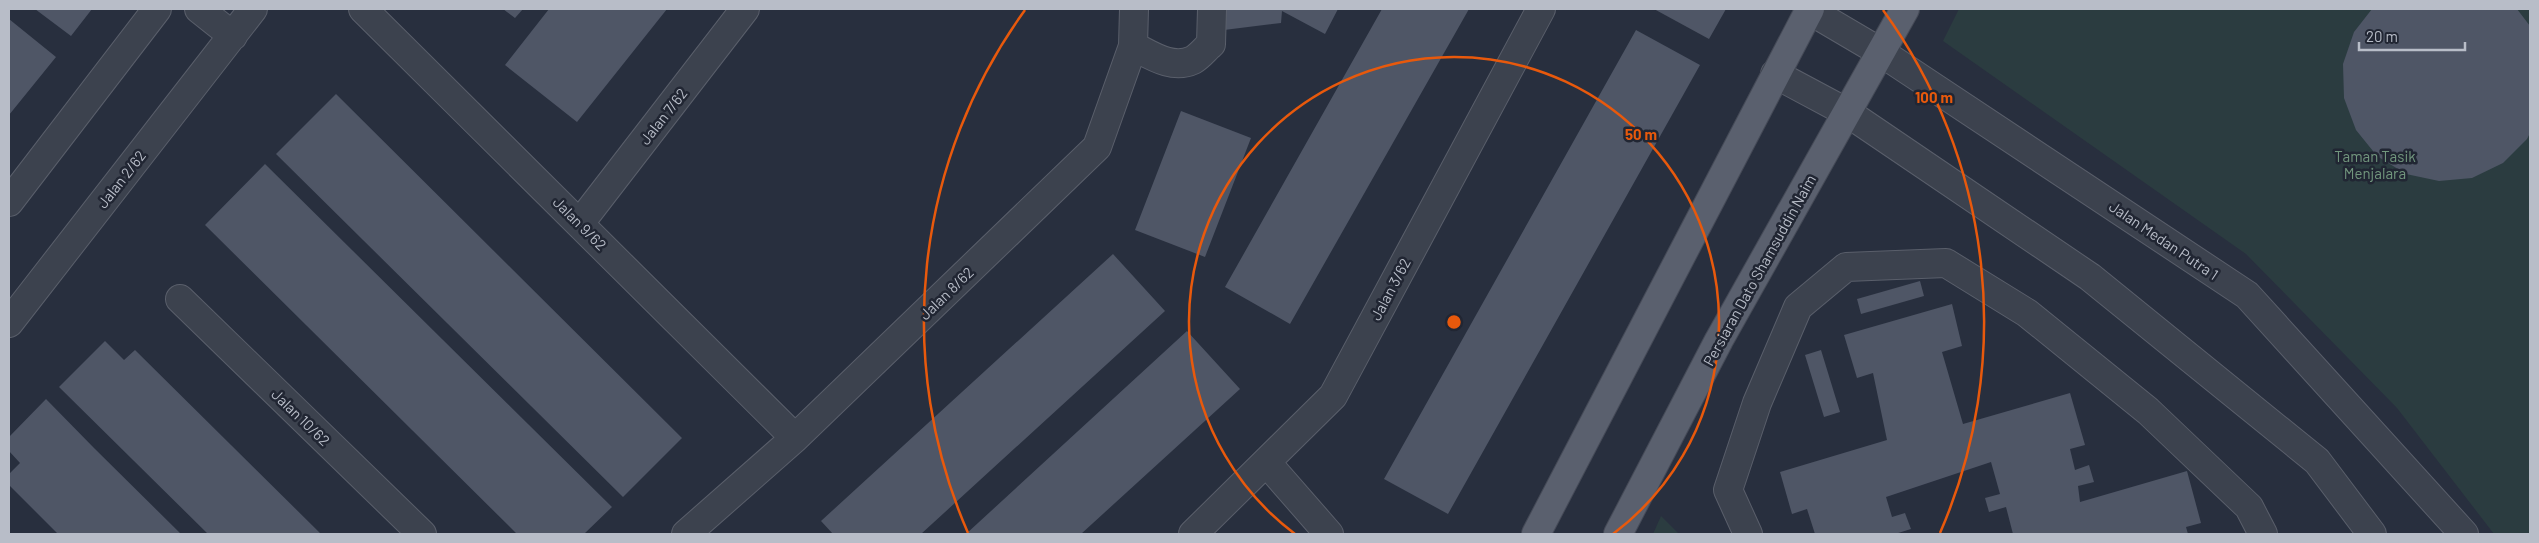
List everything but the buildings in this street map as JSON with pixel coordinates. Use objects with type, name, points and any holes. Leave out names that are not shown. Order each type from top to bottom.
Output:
[{"type":"main road","name":"Persiaran Dato Shamsuddin Naim","points":[[1618,534],[1719,340],[1882,53],[1905,9]]},
{"type":"main road","points":[[1536,534],[1810,10]]},
{"type":"street","points":[[9,202],[157,9]]},
{"type":"street","points":[[199,9],[233,36]]},
{"type":"street","name":"Jalan 2/62","points":[[9,324],[253,9]]},
{"type":"street","name":"Jalan 9/62","points":[[363,9],[795,438]]},
{"type":"street","name":"Jalan 7/62","points":[[580,223],[746,9]]},
{"type":"street","name":"Jalan 8/62","points":[[686,534],[795,438],[1097,148],[1133,46],[1134,9]]},
{"type":"street","points":[[1133,46],[1161,60],[1176,63],[1194,60],[1211,44],[1212,9]]},
{"type":"street","name":"Jalan 3/62","points":[[1193,534],[1333,396],[1541,9]]},
{"type":"street","name":"Jalan Medan Putra 1","points":[[1810,10],[1882,53],[2247,294],[2464,534]]},
{"type":"street","points":[[1775,74],[1848,113],[2090,277],[2317,461],[2372,534]]},
{"type":"street","points":[[1748,534],[1728,490],[1757,403],[1798,307],[1846,266],[1946,263],[2028,312],[2148,411],[2249,507],[2263,534]]},
{"type":"street","name":"Jalan 10/62","points":[[180,299],[422,534]]},
{"type":"street","points":[[1267,463],[1329,534]]},
{"type":"green space","name":"Taman Tasik Menjalara","points":[[1959,9],[2530,9],[2530,534],[2494,534],[2397,408],[2246,254],[1943,41]]},
{"type":"green space","points":[[1661,516],[1679,534],[1653,534]]}]
